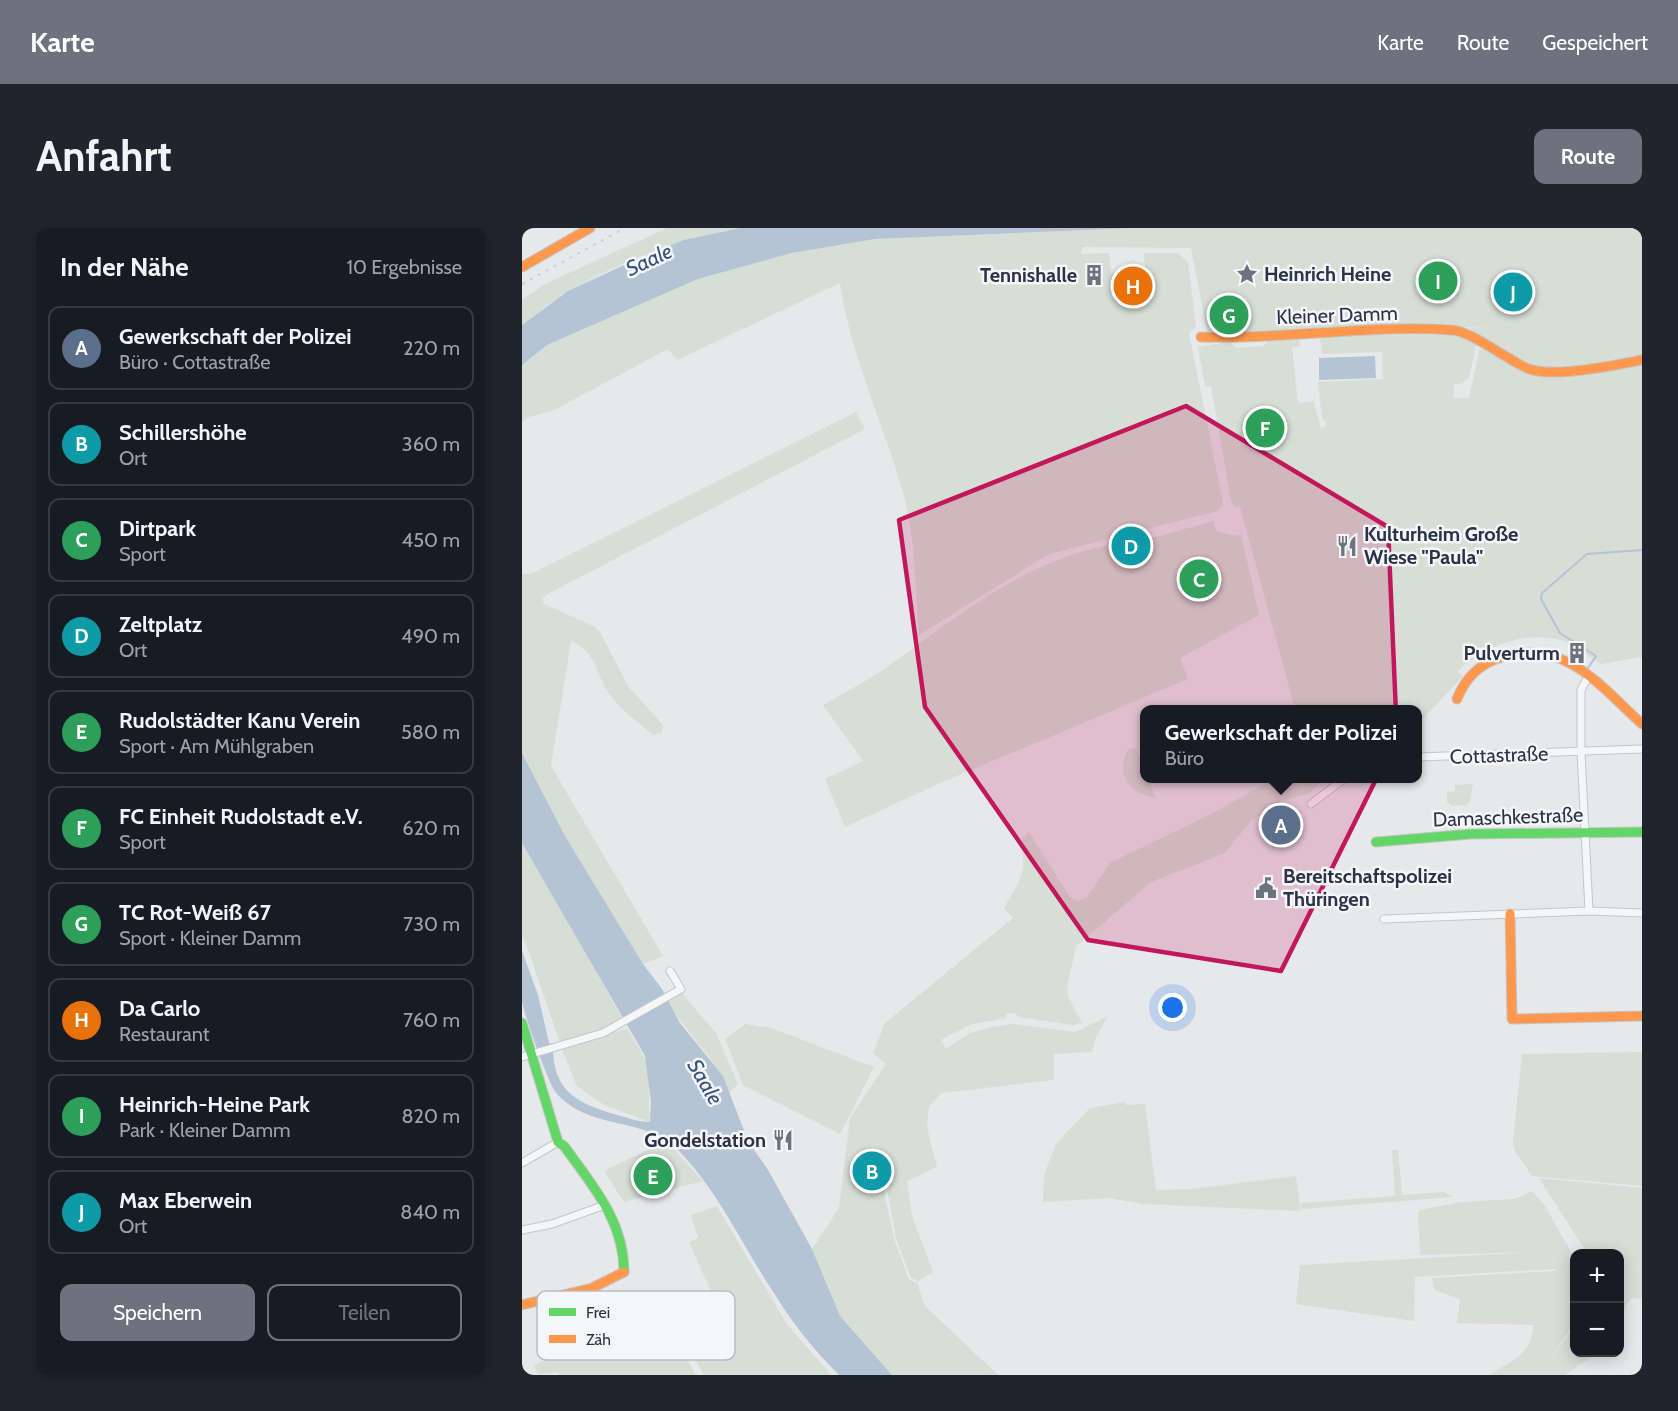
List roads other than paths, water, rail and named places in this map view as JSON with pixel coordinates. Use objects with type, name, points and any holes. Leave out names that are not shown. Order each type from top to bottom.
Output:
[{"type":"street","points":[[522,267],[590,228]]},
{"type":"street","name":"Kleiner Damm","points":[[1201,337],[1228,338],[1328,331],[1455,330],[1531,370],[1580,371],[1642,360]]},
{"type":"street","points":[[1457,699],[1468,677],[1497,658],[1519,652],[1557,656],[1588,677],[1642,724]]},
{"type":"street","points":[[1588,677],[1581,690],[1581,752],[1589,910]]},
{"type":"street","name":"Cottastraße","points":[[1422,758],[1642,749]]},
{"type":"street","points":[[1311,804],[1338,783]]},
{"type":"street","name":"Damaschkestraße","points":[[1376,842],[1471,834],[1642,832]]},
{"type":"street","points":[[1384,919],[1589,910],[1642,913]]},
{"type":"street","points":[[1510,914],[1512,1019],[1642,1016]]},
{"type":"street","points":[[531,1054],[603,1033],[678,991],[670,971]]},
{"type":"street","points":[[522,1023],[558,1142],[564,1146],[605,1205],[617,1225],[622,1244],[624,1274],[580,1291]]},
{"type":"street","points":[[522,1163],[558,1142]]},
{"type":"street","points":[[522,1230],[552,1224],[605,1205]]},
{"type":"street","points":[[522,1305],[537,1301]]},
{"type":"water","name":"Saale","points":[[740,228],[1133,228],[875,239],[792,253],[698,279],[547,345],[522,365],[522,325],[568,291],[684,240]]},
{"type":"water","points":[[1375,356],[1376,378],[1319,380],[1319,358]]},
{"type":"water","name":"Saale","points":[[522,753],[565,836],[643,964],[662,989],[680,1023],[723,1076],[748,1141],[768,1170],[812,1249],[840,1316],[892,1375],[839,1375],[812,1346],[789,1315],[706,1183],[678,1150],[664,1139],[649,1132],[586,1114],[571,1106],[553,1088],[537,1049],[522,1001],[522,951],[538,995],[549,1043],[553,1044],[556,1072],[561,1083],[568,1091],[587,1104],[627,1118],[650,1122],[651,1102],[645,1056],[522,843]]},
{"type":"waterway","points":[[1588,668],[1596,656],[1560,633],[1541,599],[1542,593],[1587,554],[1642,550]]},
{"type":"railway","points":[[522,284],[625,228]]},
{"type":"place","name":"Heinrich Heine","points":[[1247,274]]},
{"type":"place","name":"Tennishalle","points":[[1094,275]]},
{"type":"place","name":"Heinrich-Heine Park","points":[[1438,281]]},
{"type":"place","name":"Da Carlo","points":[[1133,286]]},
{"type":"place","name":"Max Eberwein","points":[[1513,292]]},
{"type":"place","name":"TC Rot-Weiß 67","points":[[1229,315]]},
{"type":"place","name":"FC Einheit Rudolstadt e.V.","points":[[1265,428]]},
{"type":"place","name":"Zeltplatz","points":[[1131,546]]},
{"type":"place","name":"Kulturheim Große Wiese \"Paula\"","points":[[1347,546]]},
{"type":"place","name":"Dirtpark","points":[[1199,579]]},
{"type":"place","name":"Pulverturm","points":[[1577,653]]},
{"type":"place","name":"Gewerkschaft der Polizei","points":[[1281,825]]},
{"type":"place","name":"Bereitschaftspolizei Thüringen","points":[[1266,888]]},
{"type":"place","name":"Gondelstation","points":[[783,1140]]},
{"type":"place","name":"Schillershöhe","points":[[872,1171]]},
{"type":"place","name":"Rudolstädter Kanu Verein","points":[[653,1176]]}]
